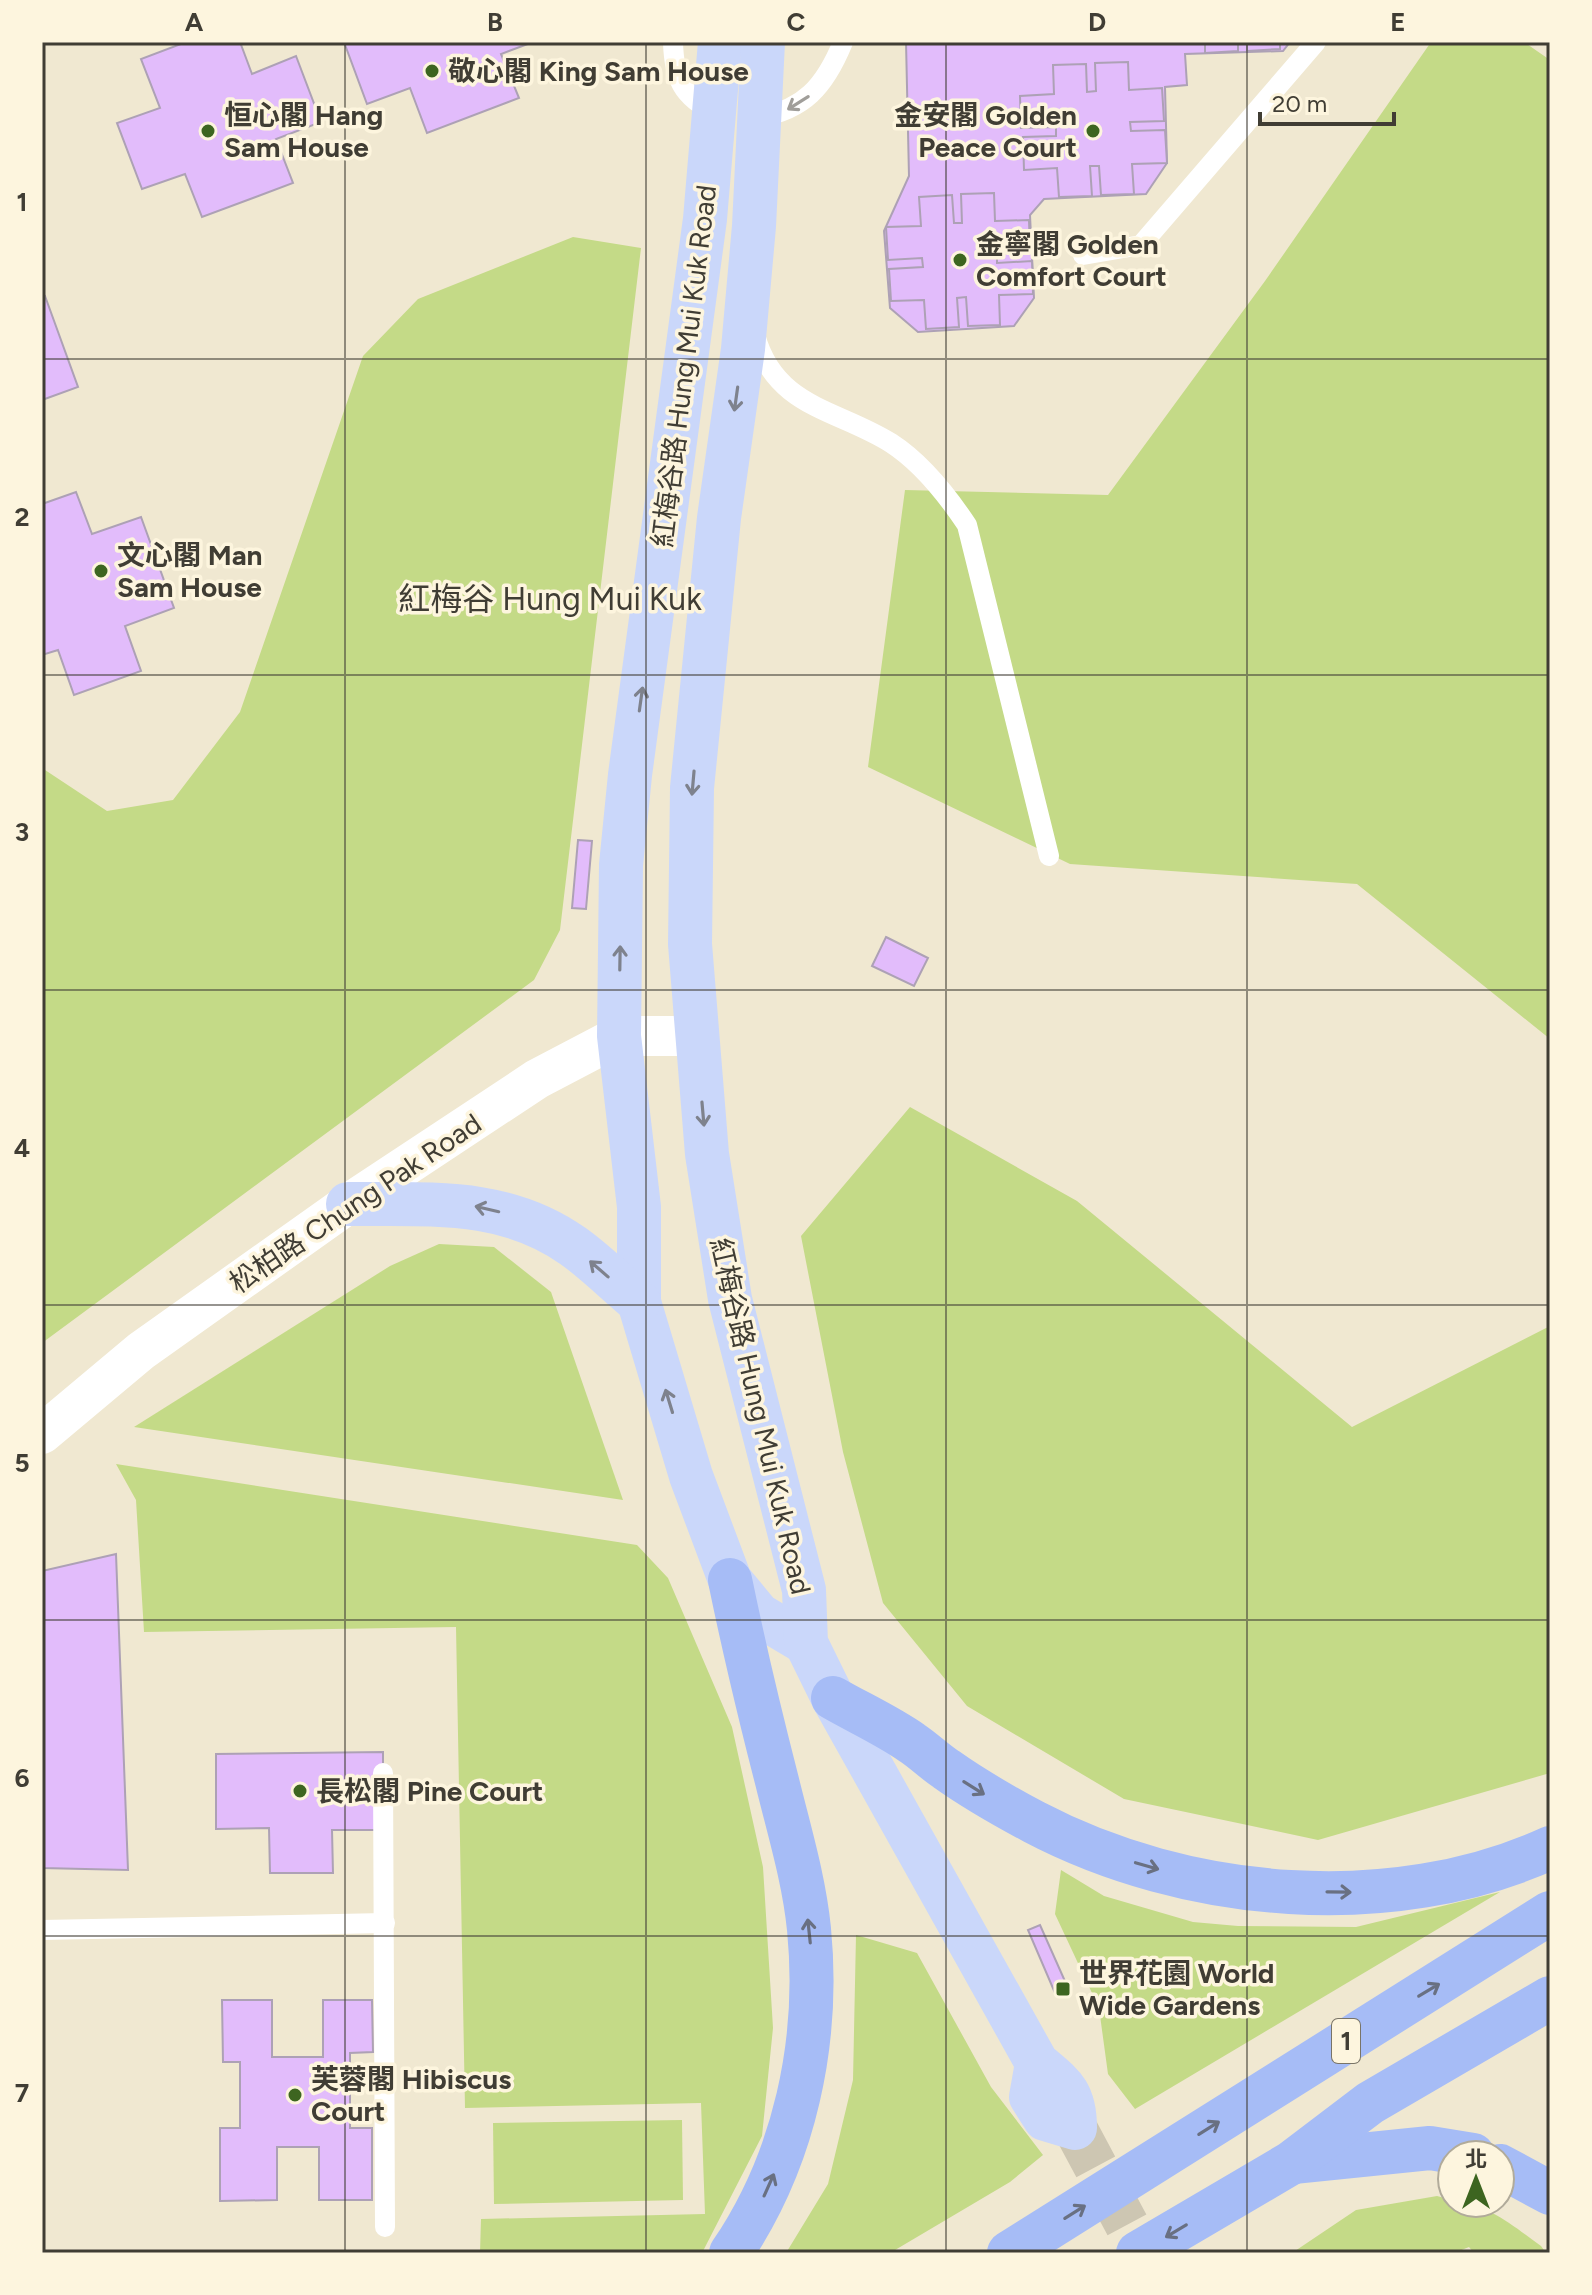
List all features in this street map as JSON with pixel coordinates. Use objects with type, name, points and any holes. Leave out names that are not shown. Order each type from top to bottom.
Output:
[{"type":"highway","points":[[730,1580],[748,1668],[802,1882],[812,1975],[805,2068],[793,2116],[777,2166],[759,2206],[731,2253]]},
{"type":"highway","points":[[833,1698],[911,1742],[945,1769],[1037,1823],[1103,1852],[1195,1879],[1299,1891],[1377,1893],[1472,1876],[1550,1848]]},
{"type":"highway","name":"1","points":[[1009,2253],[1550,1913]]},
{"type":"highway","name":"1","points":[[1138,2253],[1291,2163],[1370,2103],[1550,1998]]},
{"type":"highway","points":[[1291,2163],[1413,2148],[1436,2149]]},
{"type":"highway","points":[[1516,2175],[1550,2193]]},
{"type":"main road","name":"紅梅谷路 Hung Mui Kuk Road","points":[[720,42],[705,219],[630,775],[621,865],[619,1036],[639,1207],[639,1302],[691,1476],[730,1580],[759,1615],[806,1643]]},
{"type":"main road","name":"紅梅谷路 Hung Mui Kuk Road","points":[[763,42],[754,226],[744,333],[719,518],[691,815],[690,944],[707,1154],[730,1299],[804,1590],[806,1643],[833,1698],[1037,2063]]},
{"type":"main road","points":[[348,1204],[474,1206],[523,1218],[575,1247],[639,1302]]},
{"type":"street","name":"松柏路 Chung Pak Road","points":[[42,1434],[141,1351],[348,1204],[537,1079],[619,1036],[696,1036]]},
{"type":"lane","points":[[673,42],[674,61],[688,96],[728,118],[768,116],[805,101],[834,62],[843,42]]},
{"type":"lane","points":[[1083,255],[1141,245],[1316,42]]},
{"type":"lane","points":[[768,116],[752,309],[753,326],[762,355],[779,379],[805,402],[865,428],[893,444],[918,464],[967,525],[1049,856]]},
{"type":"lane","points":[[383,1773],[385,2227]]},
{"type":"lane","points":[[42,1930],[385,1923]]},
{"type":"green space","points":[[1431,42],[1524,42],[1550,60],[1550,1039],[1357,884],[1070,864],[868,767],[905,490],[1108,495],[1265,281]]},
{"type":"green space","points":[[573,237],[641,248],[560,930],[534,980],[42,1343],[42,768],[107,811],[173,800],[240,712],[363,356],[418,299]]},
{"type":"green space","points":[[910,1107],[1077,1201],[1352,1427],[1550,1326],[1550,1773],[1318,1840],[1124,1799],[967,1706],[883,1603],[843,1452],[801,1236]]},
{"type":"green space","points":[[439,1244],[494,1247],[551,1292],[623,1500],[134,1427],[390,1266]]},
{"type":"green space","points":[[116,1464],[637,1545],[668,1578],[732,1727],[763,1867],[773,2028],[762,2136],[702,2253],[480,2253],[481,2219],[705,2214],[701,2103],[465,2108],[456,1627],[144,1632],[136,1500]]},
{"type":"green space","points":[[1061,1870],[1104,1896],[1193,1922],[1238,1926],[1356,1927],[1500,1892],[1135,2109],[1108,2074],[1099,2008],[1055,1914]]},
{"type":"green space","points":[[856,1935],[917,1953],[991,2087],[1043,2155],[1010,2182],[890,2253],[786,2253],[828,2184],[853,2080]]},
{"type":"green space","points":[[682,2120],[683,2200],[494,2204],[493,2123]]},
{"type":"green space","points":[[1436,2196],[1436,2219],[1503,2219],[1541,2246],[1546,2253],[1474,2253],[1469,2247],[1454,2253],[1292,2253],[1356,2210]]},
{"type":"building","name":"恒心閣 Hang Sam House","points":[[186,42],[240,42],[252,74],[296,56],[321,122],[276,139],[293,183],[202,217],[185,174],[142,189],[117,123],[160,108],[141,59]]},
{"type":"building","name":"敬心閣 King Sam House","points":[[344,42],[533,42],[501,54],[519,98],[427,133],[410,88],[367,104]]},
{"type":"building","points":[[906,42],[1290,42],[1283,51],[1185,54],[1187,85],[1165,87],[1167,163],[1146,194],[1044,199],[1030,215],[1034,298],[1014,326],[918,332],[890,308],[884,231],[909,176]]},
{"type":"building","points":[[1205,42],[1238,42],[1238,51],[1205,53]]},
{"type":"building","points":[[1247,42],[1280,42],[1280,49],[1247,51]]},
{"type":"building","name":"金安閣 Golden Peace Court","points":[[1128,62],[1129,90],[1162,88],[1164,121],[1130,122],[1131,131],[1165,130],[1167,163],[1132,164],[1134,194],[1101,195],[1099,166],[1090,166],[1092,196],[1059,197],[1057,168],[1024,170],[1023,137],[1056,136],[1056,127],[1021,128],[1020,96],[1054,94],[1053,65],[1086,64],[1087,92],[1096,91],[1095,63]]},
{"type":"building","name":"金寧閣 Golden Comfort Court","points":[[994,193],[995,221],[1029,220],[1030,252],[997,254],[997,263],[1032,261],[1033,294],[999,295],[1000,325],[968,326],[966,297],[957,298],[959,327],[926,329],[924,300],[891,301],[889,269],[923,267],[922,258],[888,260],[886,227],[921,226],[919,197],[952,195],[954,223],[962,223],[961,194]]},
{"type":"building","points":[[45,296],[78,387],[42,400],[42,297]]},
{"type":"building","name":"文心閣 Man Sam House","points":[[76,492],[92,534],[141,517],[174,608],[125,626],[141,671],[74,695],[58,650],[42,655],[42,504]]},
{"type":"building","points":[[578,840],[592,841],[586,909],[572,908]]},
{"type":"building","points":[[886,937],[928,958],[914,986],[872,966]]},
{"type":"building","points":[[116,1554],[128,1870],[42,1868],[42,1571]]},
{"type":"building","name":"長松閣 Pine Court","points":[[383,1752],[383,1830],[332,1830],[333,1873],[270,1873],[269,1828],[216,1829],[216,1754]]},
{"type":"building","points":[[1040,1925],[1068,1988],[1055,1993],[1028,1930]]},
{"type":"building","name":"芙蓉閣 Hibiscus Court","points":[[222,2000],[272,2000],[272,2057],[323,2057],[323,2000],[372,2000],[373,2052],[350,2053],[350,2128],[372,2128],[372,2200],[319,2200],[319,2147],[277,2147],[277,2200],[220,2201],[220,2128],[240,2128],[240,2062],[223,2062]]},
{"type":"tunnel","points":[[1075,2128],[1142,2253]]},
{"type":"place","name":"敬心閣 King Sam House","points":[[432,71]]},
{"type":"place","name":"恒心閣 Hang Sam House","points":[[208,131]]},
{"type":"place","name":"金安閣 Golden Peace Court","points":[[1093,131]]},
{"type":"place","name":"金寧閣 Golden Comfort Court","points":[[960,260]]},
{"type":"place","name":"文心閣 Man Sam House","points":[[101,571]]},
{"type":"place","name":"長松閣 Pine Court","points":[[300,1791]]},
{"type":"place","name":"世界花園 World Wide Gardens","points":[[1063,1989]]},
{"type":"place","name":"芙蓉閣 Hibiscus Court","points":[[295,2095]]},
{"type":"district","name":"紅梅谷 Hung Mui Kuk","points":[[550,599]]}]
